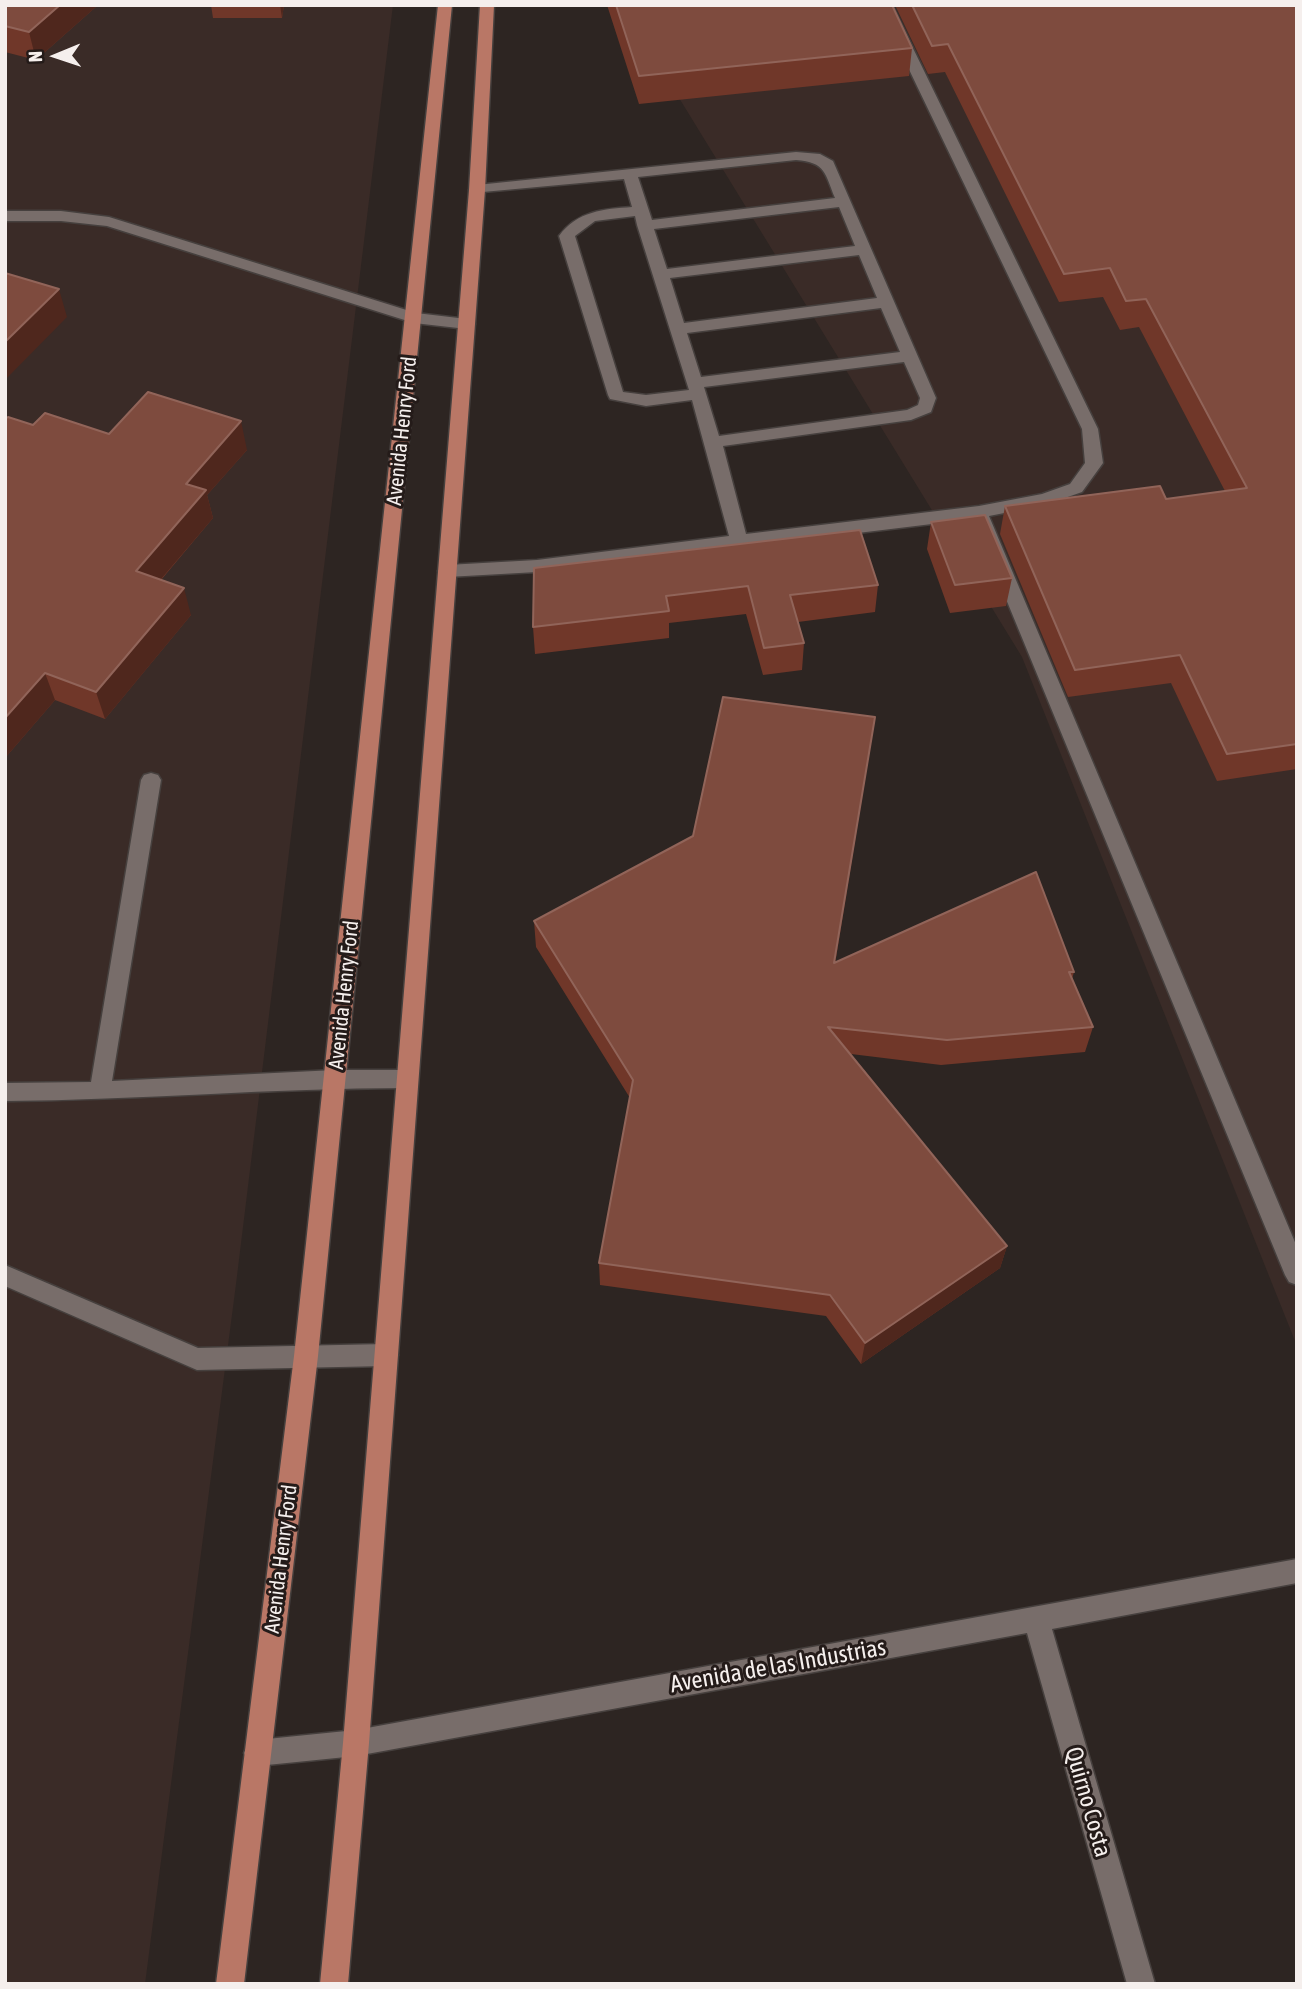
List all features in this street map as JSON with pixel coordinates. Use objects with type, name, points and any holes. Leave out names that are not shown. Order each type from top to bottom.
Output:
[{"type":"main road","name":"Avenida Henry Ford","points":[[230,1984],[306,1356],[445,5]]},
{"type":"main road","points":[[334,1984],[356,1743],[478,190],[487,5]]},
{"type":"street","points":[[447,571],[537,566],[979,512],[1045,499],[1076,488],[1094,463],[1090,429],[885,5]]},
{"type":"street","points":[[478,190],[796,156],[815,157],[828,164],[928,398],[925,408],[911,415],[713,442]]},
{"type":"street","points":[[630,175],[713,442],[739,542]]},
{"type":"street","points":[[844,202],[643,218],[585,218],[572,226],[567,236],[616,395],[626,400],[645,401],[696,389],[910,356]]},
{"type":"street","points":[[5,216],[61,216],[109,222],[414,318],[467,324]]},
{"type":"street","points":[[661,274],[864,250]]},
{"type":"street","points":[[678,329],[887,302]]},
{"type":"street","points":[[979,512],[1297,1275]]},
{"type":"street","points":[[100,1091],[151,780]]},
{"type":"street","points":[[5,1092],[100,1091],[335,1079],[407,1079]]},
{"type":"street","points":[[5,1275],[197,1359],[386,1355]]},
{"type":"street","name":"Avenida de las Industrias","points":[[257,1753],[356,1743],[1297,1571]]},
{"type":"street","name":"Quirno Costa","points":[[1036,1619],[1141,1984]]},
{"type":"shaded area","points":[[5,5],[393,5],[236,1284],[145,1984],[5,1984]]},
{"type":"shaded area","points":[[622,5],[1297,5],[1297,1346],[1022,657]]},
{"type":"building","points":[[5,5],[60,5],[29,32],[5,26]]},
{"type":"building","points":[[616,5],[892,5],[912,48],[639,76]]},
{"type":"building","points":[[912,5],[1297,5],[1297,744],[1227,754],[1180,655],[1075,670],[1005,506],[1160,486],[1166,499],[1247,488],[1146,299],[1126,301],[1110,268],[1064,274],[948,44],[932,46]]},
{"type":"building","points":[[5,273],[59,289],[5,342]]},
{"type":"building","points":[[148,392],[241,421],[186,484],[206,490],[136,571],[184,588],[96,692],[45,673],[5,718],[5,419],[8,417],[33,425],[45,413],[109,434]]},
{"type":"building","points":[[985,515],[1012,578],[955,585],[931,522]]},
{"type":"building","points":[[860,530],[878,585],[790,595],[804,643],[764,648],[748,586],[666,596],[669,611],[533,627],[534,568]]},
{"type":"building","points":[[723,697],[875,717],[834,963],[1036,872],[1074,972],[1069,972],[1093,1027],[947,1040],[828,1027],[1007,1246],[865,1343],[830,1295],[599,1263],[633,1080],[534,921],[693,836]]}]
